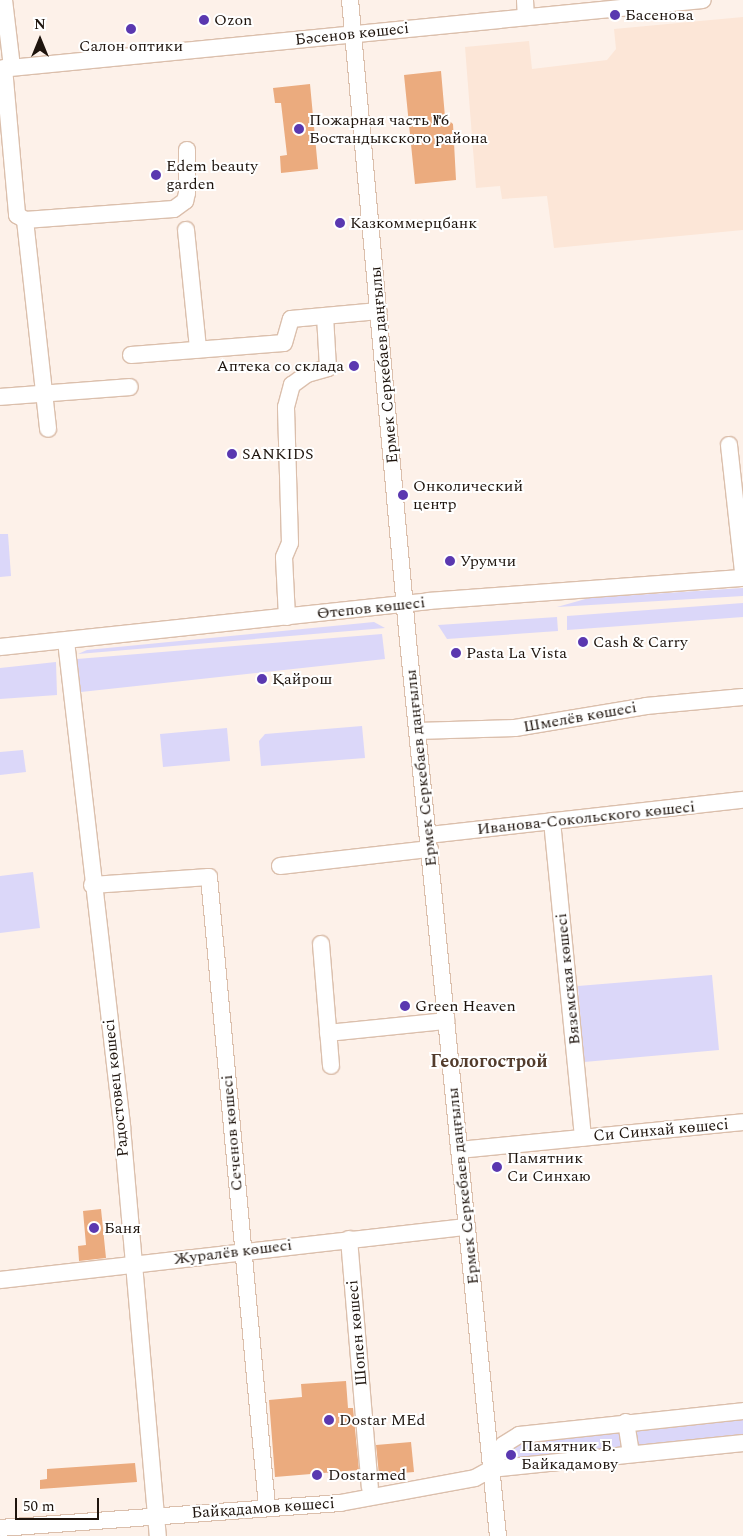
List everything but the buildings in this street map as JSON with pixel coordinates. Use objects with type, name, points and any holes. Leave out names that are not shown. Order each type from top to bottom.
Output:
[{"type":"street","points":[[4,0],[5,68],[17,215],[25,220],[174,209],[184,201],[187,193],[187,150]]},
{"type":"street","name":"Ермек Серкебаев даңғылы","points":[[350,0],[417,730],[498,1536]]},
{"type":"street","points":[[525,0],[526,17]]},
{"type":"street","name":"Бәсенов көшесі","points":[[5,68],[677,1],[703,0]]},
{"type":"street","points":[[25,220],[48,429]]},
{"type":"street","points":[[186,230],[198,350]]},
{"type":"street","points":[[131,355],[284,343],[291,319],[379,311]]},
{"type":"street","points":[[287,617],[284,557],[290,543],[286,407],[292,385],[307,374],[328,368],[325,316]]},
{"type":"street","points":[[0,397],[130,387]]},
{"type":"street","points":[[729,445],[743,572]]},
{"type":"street","name":"Өтепов көшесі","points":[[0,647],[405,604],[743,578]]},
{"type":"street","name":"Радостовец көшесі","points":[[66,640],[84,834],[92,885],[95,936],[122,1127],[158,1536]]},
{"type":"street","name":"Шмелёв көшесі","points":[[417,730],[515,728],[646,706],[743,697]]},
{"type":"street","name":"Иванова-Сокольского көшесі","points":[[280,866],[552,822],[743,800]]},
{"type":"street","name":"Вяземская көшесі","points":[[552,822],[583,1137]]},
{"type":"street","name":"Сеченов көшесі","points":[[92,885],[209,877],[267,1507]]},
{"type":"street","points":[[321,944],[332,1066]]},
{"type":"street","points":[[328,1033],[446,1021]]},
{"type":"street","name":"Си Синхай көшесі","points":[[459,1150],[743,1122]]},
{"type":"street","name":"Журалёв көшесі","points":[[0,1280],[242,1250],[467,1227]]},
{"type":"street","name":"Шопен көшесі","points":[[349,1239],[370,1487]]},
{"type":"street","points":[[491,1469],[503,1445],[519,1435],[743,1410]]},
{"type":"street","points":[[626,1422],[631,1453]]},
{"type":"street","name":"Байқадамов көшесі","points":[[0,1528],[48,1530],[156,1516],[365,1500],[475,1478],[491,1469],[631,1453],[743,1443]]},
{"type":"shaded area","points":[[743,17],[743,230],[554,248],[547,196],[502,199],[500,186],[476,188],[465,47],[529,41],[532,69],[607,60],[616,49],[614,29]]},
{"type":"shaded area","points":[[0,534],[8,534],[11,576],[0,577]]},
{"type":"shaded area","points":[[743,588],[743,596],[557,607],[589,598]]},
{"type":"shaded area","points":[[743,603],[743,617],[567,630],[567,616]]},
{"type":"shaded area","points":[[557,617],[558,631],[447,639],[438,625]]},
{"type":"shaded area","points":[[374,622],[385,628],[78,654],[87,650]]},
{"type":"shaded area","points":[[382,634],[385,659],[81,692],[77,659]]},
{"type":"shaded area","points":[[56,662],[57,695],[0,699],[0,668]]},
{"type":"shaded area","points":[[362,726],[365,758],[261,766],[259,741],[265,734]]},
{"type":"shaded area","points":[[227,728],[230,761],[163,767],[160,734]]},
{"type":"shaded area","points":[[23,750],[26,772],[0,775],[0,752]]},
{"type":"shaded area","points":[[33,872],[40,928],[0,933],[0,876]]},
{"type":"shaded area","points":[[712,975],[719,1050],[584,1062],[578,986]]},
{"type":"shaded area","points":[[743,1418],[743,1440],[496,1465],[512,1441]]},
{"type":"place","name":"Басенова","points":[[615,15]]},
{"type":"place","name":"Ozon","points":[[204,20]]},
{"type":"place","name":"Салон оптики","points":[[131,29]]},
{"type":"place","name":"Пожарная часть №6 Бостандыкского района","points":[[299,129]]},
{"type":"place","name":"Edem beauty garden","points":[[156,175]]},
{"type":"place","name":"Казкоммерцбанк","points":[[340,223]]},
{"type":"place","name":"Аптека со склада","points":[[354,366]]},
{"type":"place","name":"SANKIDS","points":[[232,454]]},
{"type":"place","name":"Онколический центр","points":[[403,495]]},
{"type":"place","name":"Урумчи","points":[[450,561]]},
{"type":"place","name":"Cash & Carry","points":[[583,642]]},
{"type":"place","name":"Pasta La Vista","points":[[456,653]]},
{"type":"place","name":"Қайрош","points":[[262,679]]},
{"type":"place","name":"Green Heaven","points":[[405,1006]]},
{"type":"place","name":"Памятник Си Синхаю","points":[[497,1167]]},
{"type":"place","name":"Баня","points":[[94,1228]]},
{"type":"place","name":"Dostar MEd","points":[[329,1420]]},
{"type":"place","name":"Памятник Б. Байкадамову","points":[[511,1455]]},
{"type":"place","name":"Dostarmed","points":[[317,1475]]},
{"type":"district","name":"Геологострой","points":[[489,1062]]}]
